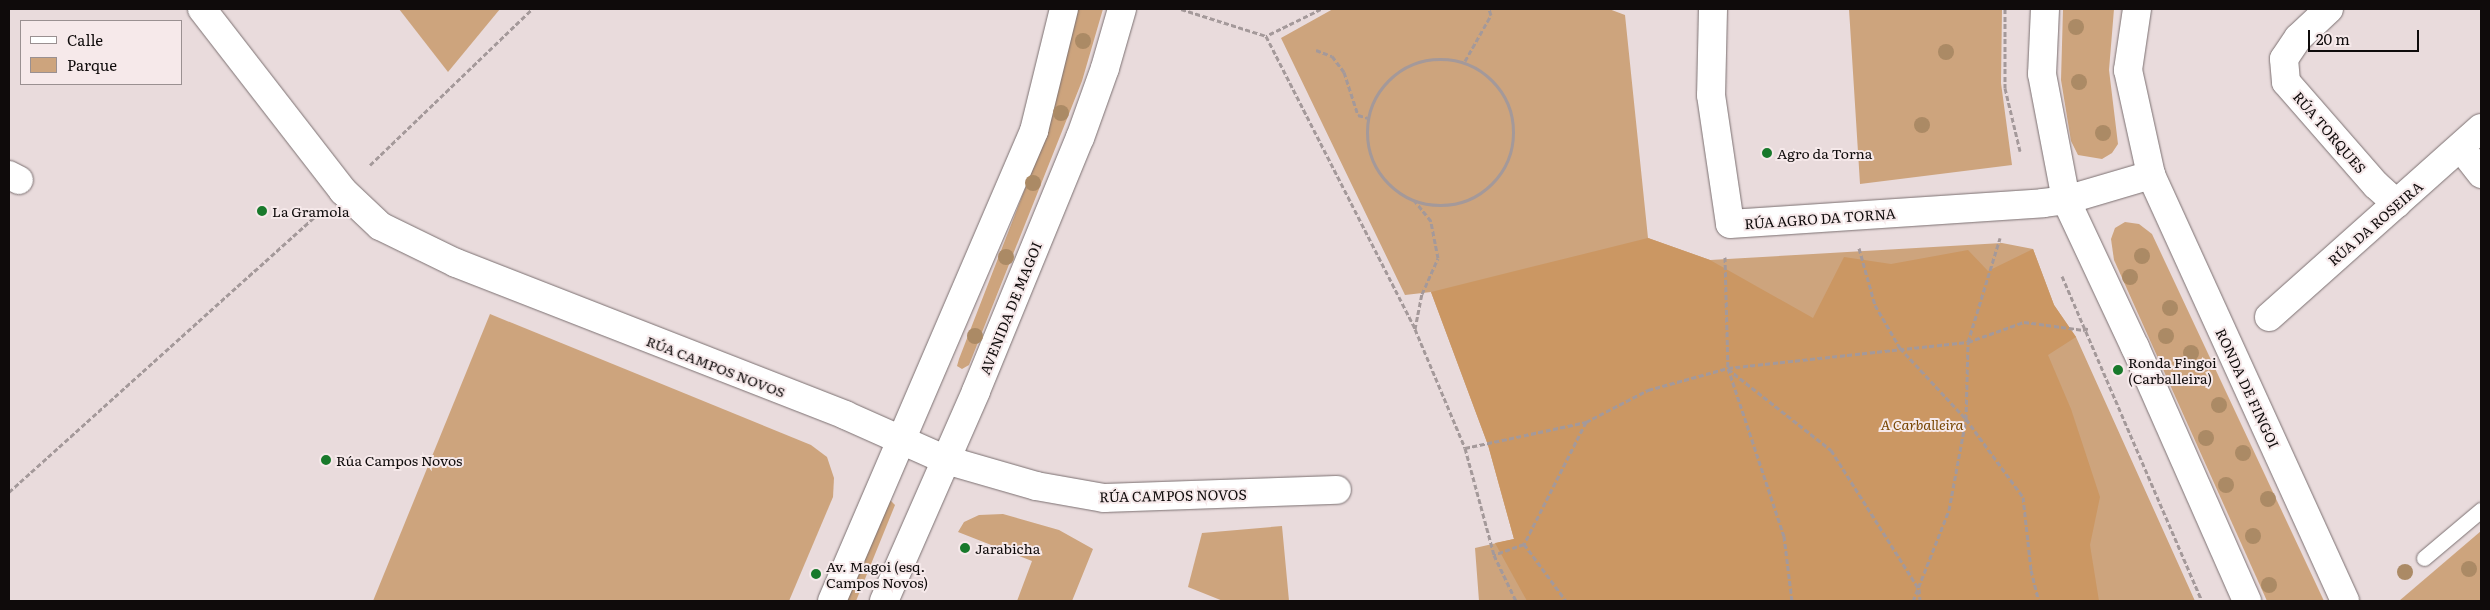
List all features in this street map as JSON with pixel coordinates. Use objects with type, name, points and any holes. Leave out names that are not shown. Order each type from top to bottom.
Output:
[{"type":"street","name":"RÚA CAMPOS NOVOS","points":[[202,9],[343,191],[380,226],[523,290],[902,440],[946,460],[1036,486],[1104,498],[1338,490]]},
{"type":"street","points":[[832,601],[1034,131],[1064,9]]},
{"type":"street","name":"AVENIDA DE MAGOI","points":[[884,601],[946,460],[1080,138],[1106,68],[1122,9]]},
{"type":"street","name":"RÚA AGRO DA TORNA","points":[[1713,9],[1711,95],[1730,224],[1814,220],[2066,200]]},
{"type":"street","points":[[2045,9],[2042,74],[2066,200],[2247,601]]},
{"type":"street","name":"RONDA DE FINGOI","points":[[2137,9],[2128,70],[2151,175],[2345,601]]},
{"type":"street","name":"RÚA TORQUES","points":[[2329,9],[2298,38],[2284,59],[2286,82],[2398,204]]},
{"type":"street","name":"RÚA DA ROSEIRA","points":[[2269,317],[2461,148],[2481,128]]},
{"type":"street","points":[[2461,148],[2481,174]]},
{"type":"street","points":[[2066,200],[2151,175]]},
{"type":"lane","points":[[2424,558],[2481,510]]},
{"type":"path","points":[[370,165],[532,9]]},
{"type":"path","points":[[1181,9],[1266,36],[1321,9]]},
{"type":"path","points":[[1465,61],[1491,15],[1489,9]]},
{"type":"path","points":[[1266,36],[1415,330],[1465,448],[1494,555],[1516,601]]},
{"type":"path","points":[[1316,50],[1332,56],[1344,72],[1358,115],[1368,118]]},
{"type":"path","points":[[1435,60],[1465,61],[1495,84],[1506,99],[1513,119],[1507,165],[1491,187],[1466,203],[1441,206],[1415,200],[1391,186],[1373,165],[1368,144],[1368,118],[1386,80],[1408,67],[1435,60]]},
{"type":"path","points":[[1415,200],[1431,221],[1438,258],[1422,294],[1415,330]]},
{"type":"path","points":[[9,492],[315,216]]},
{"type":"path","points":[[1913,601],[1949,510],[1966,419],[1968,342],[2002,233]]},
{"type":"path","points":[[1857,242],[1876,305],[1900,348],[1966,419],[2023,497],[2031,570],[2039,601]]},
{"type":"path","points":[[1724,248],[1728,368],[1784,536],[1792,601]]},
{"type":"path","points":[[2058,266],[2083,330],[2202,601]]},
{"type":"path","points":[[1465,448],[1586,422],[1648,390],[1728,368],[1968,342],[2024,322],[2083,330],[2094,326]]},
{"type":"path","points":[[1728,368],[1831,450],[1919,589],[1920,601]]},
{"type":"path","points":[[1494,555],[1524,544],[1586,422]]},
{"type":"path","points":[[1524,544],[1566,601]]},
{"type":"green space","points":[[399,9],[500,9],[448,72]]},
{"type":"green space","points":[[1077,9],[1103,9],[1082,81],[969,365],[962,369],[957,366],[959,359],[1045,137]]},
{"type":"green space","name":"A Carballeira","points":[[1333,9],[1609,9],[1625,15],[1648,238],[1710,260],[2002,243],[2033,249],[2054,305],[2076,337],[2195,601],[1479,601],[1475,548],[1514,539],[1488,445],[1431,292],[1405,295],[1281,38]]},
{"type":"green space","points":[[1849,9],[2002,9],[2001,83],[2012,165],[1860,184]]},
{"type":"green space","points":[[2063,9],[2114,9],[2109,70],[2118,144],[2112,153],[2102,159],[2078,155],[2071,141],[2061,80]]},
{"type":"green space","points":[[2125,222],[2139,224],[2152,234],[2324,601],[2267,601],[2114,260],[2111,239],[2115,228]]},
{"type":"green space","name":"A Carballeira","points":[[1648,238],[1710,260],[1813,318],[1844,257],[1891,264],[1968,250],[1988,271],[2033,249],[2054,305],[2076,337],[2048,355],[2071,409],[2100,497],[2090,545],[2099,601],[1527,601],[1495,543],[1514,539],[1488,445],[1431,292]]},
{"type":"green space","points":[[490,314],[811,445],[827,457],[834,478],[833,497],[789,601],[373,601]]},
{"type":"green space","points":[[891,501],[895,505],[856,601],[844,601],[882,506]]},
{"type":"green space","points":[[1003,514],[1059,530],[1093,549],[1072,601],[1017,601],[1032,561],[958,532],[964,522],[979,515]]},
{"type":"green space","points":[[1282,526],[1289,601],[1223,601],[1188,587],[1202,533]]},
{"type":"green space","points":[[2481,531],[2481,601],[2399,601]]},
{"type":"place","name":"Agro da Torna","points":[[1767,153]]},
{"type":"place","name":"La Gramola","points":[[262,211]]},
{"type":"place","name":"Ronda Fingoi (Carballeira)","points":[[2118,370]]},
{"type":"place","name":"Rúa Campos Novos","points":[[326,460]]},
{"type":"place","name":"Jarabicha","points":[[965,548]]},
{"type":"place","name":"Av. Magoi (esq. Campos Novos)","points":[[816,574]]}]
